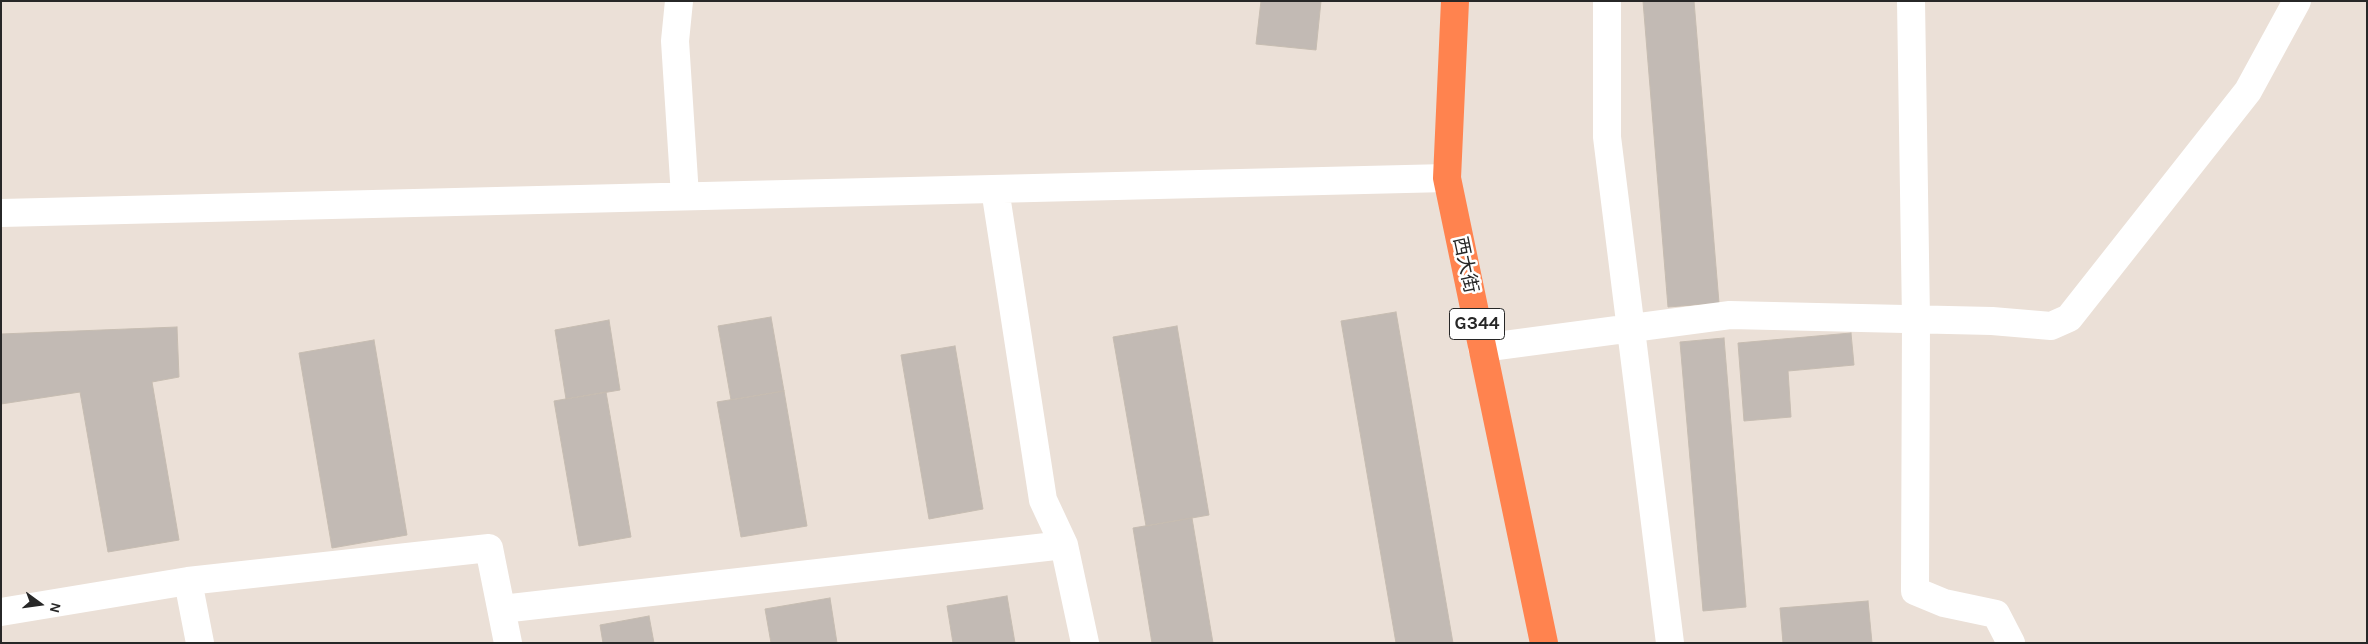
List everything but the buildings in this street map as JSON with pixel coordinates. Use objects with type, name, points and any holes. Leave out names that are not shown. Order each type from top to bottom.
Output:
[{"type":"highway","name":"西大街","points":[[1455,1],[1447,178],[1544,643]]},
{"type":"street","points":[[679,1],[675,41],[685,196]]},
{"type":"street","points":[[1608,1],[1607,137],[1670,643]]},
{"type":"street","points":[[1911,1],[1916,320],[1916,590],[1944,603],[1996,614],[2011,643]]},
{"type":"street","points":[[1482,348],[1730,315],[1992,321],[2051,326],[2069,318],[2248,91],[2297,1]]},
{"type":"street","points":[[1,213],[1447,178]]},
{"type":"street","points":[[995,189],[1043,500],[1064,545],[1085,643]]},
{"type":"street","points":[[502,609],[1064,545]]},
{"type":"street","points":[[1,612],[188,581],[489,548],[508,643]]},
{"type":"street","points":[[188,581],[200,643]]}]
